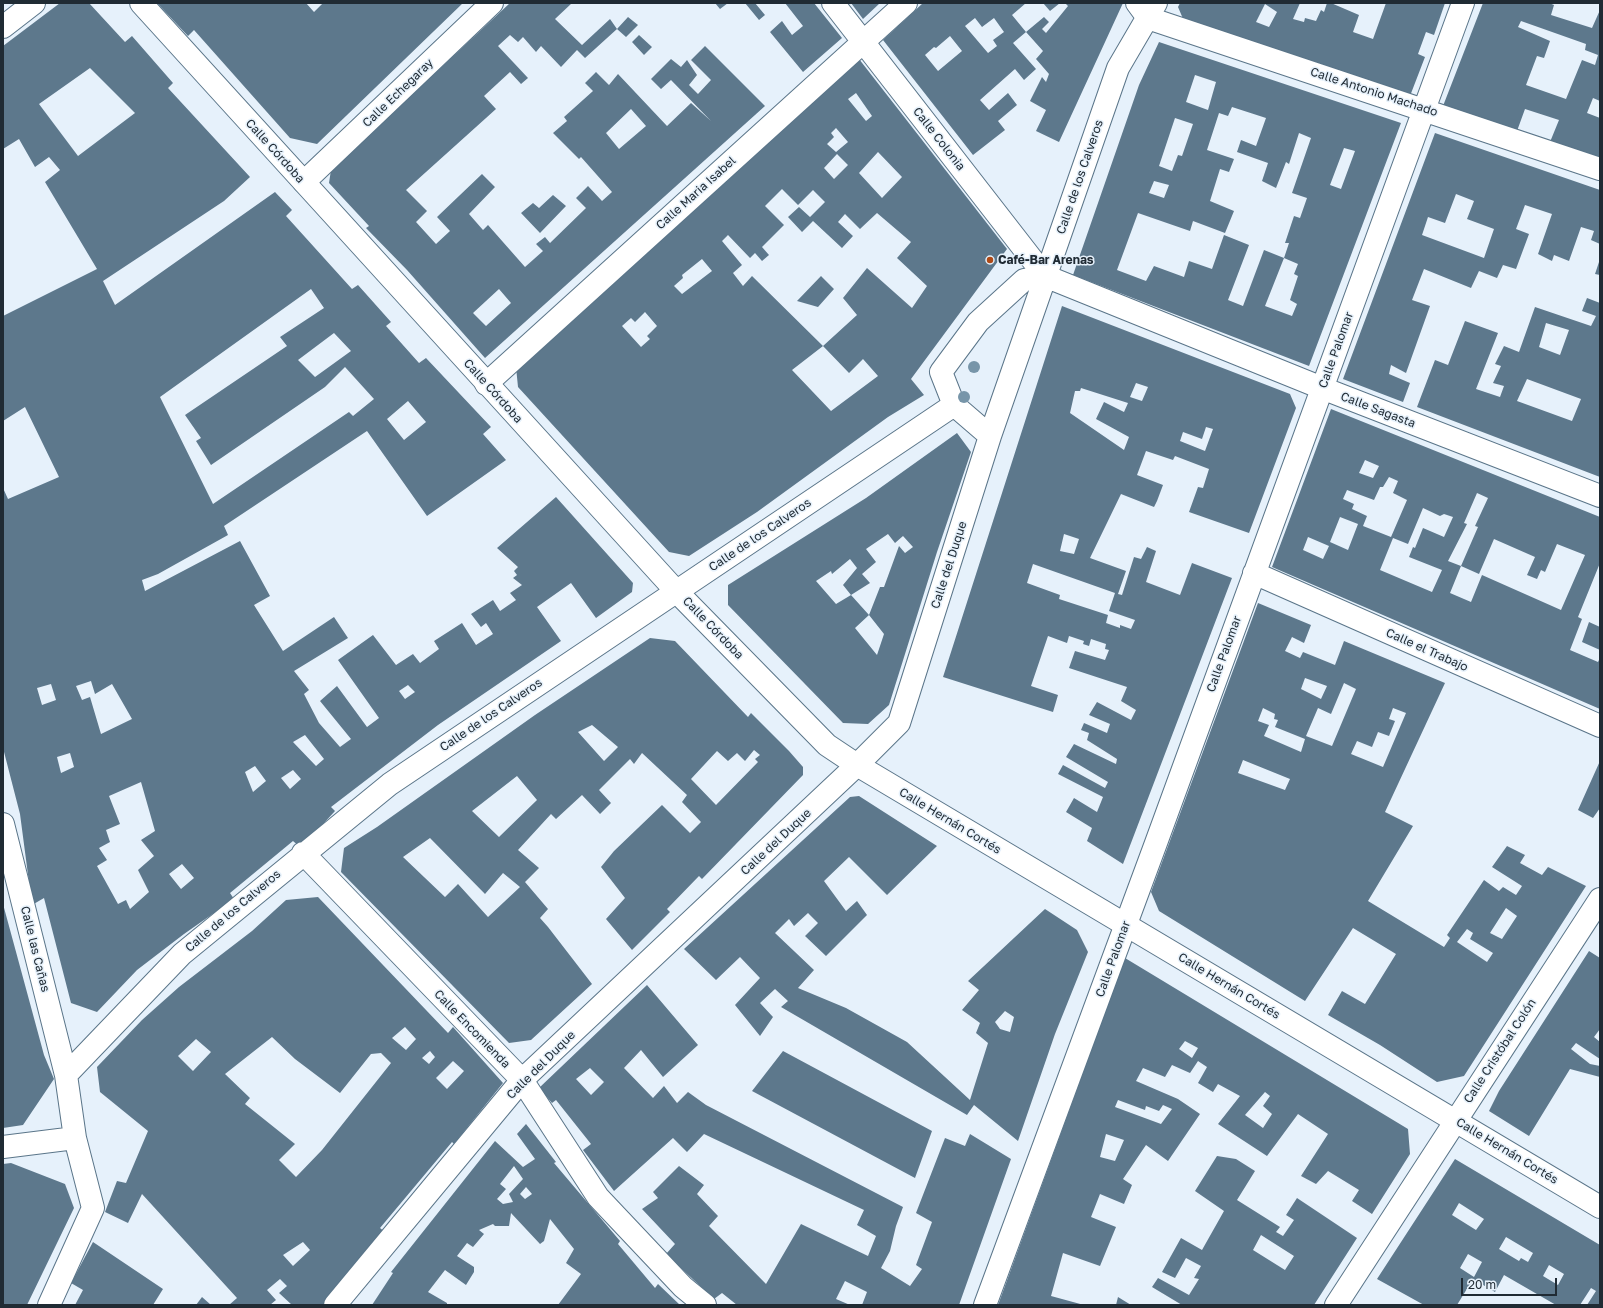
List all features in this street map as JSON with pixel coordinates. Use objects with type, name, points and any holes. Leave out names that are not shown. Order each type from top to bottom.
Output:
[{"type":"street","points":[[3,27],[34,3]]},
{"type":"street","name":"Calle Córdoba","points":[[141,3],[486,384],[676,591],[827,745],[857,766]]},
{"type":"street","name":"Calle Echegaray","points":[[304,182],[492,3]]},
{"type":"street","name":"Calle Colonia","points":[[833,3],[1045,276]]},
{"type":"street","name":"Calle Maria Isabel","points":[[486,384],[906,3]]},
{"type":"street","name":"Calle Palomar","points":[[985,1305],[1126,925],[1462,3]]},
{"type":"street","name":"Calle Antonio Machado","points":[[1147,8],[1424,109],[1600,168]]},
{"type":"street","name":"Calle de los Calveros","points":[[1045,276],[1118,68],[1147,8]]},
{"type":"street","points":[[990,436],[954,405],[941,372],[978,322],[1024,280],[1045,276]]},
{"type":"street","name":"Calle Sagasta","points":[[1045,276],[1322,388],[1600,496]]},
{"type":"street","name":"Calle del Duque","points":[[335,1305],[522,1080],[857,766],[899,723],[990,436],[1045,276]]},
{"type":"street","name":"Calle de los Calveros","points":[[66,1075],[182,954],[303,853],[390,784],[954,405]]},
{"type":"street","name":"Calle el Trabajo","points":[[1254,573],[1600,726]]},
{"type":"street","name":"Calle Hernán Cortés","points":[[857,766],[1600,1207]]},
{"type":"street","name":"Calle las Cañas","points":[[3,824],[66,1075],[75,1138],[93,1208],[48,1305]]},
{"type":"street","name":"Calle Encomienda","points":[[303,853],[522,1080],[598,1197],[683,1287],[705,1305]]},
{"type":"street","name":"Calle Cristóbal Colón","points":[[1336,1305],[1600,899]]},
{"type":"street","points":[[4,1146],[75,1138]]},
{"type":"building","points":[[60,3],[89,3],[125,42],[132,36],[173,83],[168,88],[250,177],[224,201],[103,281],[115,305],[275,192],[292,210],[286,216],[352,289],[358,285],[391,322],[386,326],[419,363],[426,358],[491,427],[483,434],[506,460],[427,516],[367,431],[224,526],[228,535],[158,574],[142,580],[145,591],[240,541],[270,596],[254,605],[283,651],[334,617],[348,638],[294,671],[309,690],[304,694],[319,723],[340,747],[351,739],[320,701],[337,686],[367,727],[379,718],[338,660],[373,635],[396,665],[413,654],[420,663],[439,649],[434,641],[462,623],[476,645],[493,634],[486,623],[481,627],[471,614],[493,600],[500,611],[516,600],[510,593],[522,585],[513,578],[517,575],[514,571],[518,567],[497,548],[556,497],[633,583],[632,592],[596,618],[571,583],[537,607],[561,641],[438,725],[331,807],[335,811],[301,848],[293,841],[230,893],[234,899],[184,934],[137,970],[97,1012],[71,1003],[44,898],[32,905],[20,814],[3,748],[3,488],[8,499],[59,477],[25,407],[3,421],[3,316],[97,269],[45,182],[60,170],[49,157],[35,167],[19,139],[3,149],[3,46]],"holes":[[[90,68],[135,113],[78,156],[39,104]],[[311,289],[324,308],[280,337],[287,346],[185,415],[201,438],[196,441],[211,465],[325,387],[345,367],[374,399],[353,416],[349,412],[213,504],[160,397]],[[334,333],[351,351],[315,377],[298,360]],[[408,401],[426,422],[404,440],[387,419]],[[91,681],[95,694],[112,684],[132,719],[101,734],[90,697],[82,700],[76,686]],[[51,684],[56,700],[42,705],[37,688]],[[408,685],[415,692],[405,699],[399,691]],[[305,735],[324,759],[316,766],[293,742]],[[70,753],[74,767],[61,773],[57,757]],[[255,766],[266,781],[253,792],[245,772]],[[293,770],[301,779],[290,789],[281,778]],[[141,782],[155,831],[141,840],[154,856],[138,870],[149,892],[130,909],[126,900],[118,904],[97,866],[107,860],[99,848],[110,842],[106,830],[120,824],[109,796]],[[182,864],[194,878],[181,889],[169,874]]]},
{"type":"building","points":[[157,3],[306,3],[314,12],[323,3],[463,3],[317,144],[290,138],[194,30],[188,36]]},
{"type":"building","points":[[510,3],[572,3],[555,19],[582,45],[610,19],[617,29],[585,58],[577,50],[561,67],[541,46],[536,52],[523,37],[518,42],[510,35],[498,46],[528,78],[521,84],[510,72],[484,96],[496,109],[406,190],[427,211],[416,222],[436,244],[450,231],[437,217],[482,174],[495,187],[469,214],[483,230],[488,225],[525,267],[543,251],[536,244],[545,237],[550,243],[586,208],[576,198],[588,186],[602,201],[612,192],[581,157],[579,159],[553,133],[567,121],[564,117],[593,91],[585,83],[596,72],[609,85],[618,74],[667,126],[691,103],[711,121],[671,80],[661,89],[651,79],[671,59],[681,67],[687,60],[697,75],[689,85],[698,94],[711,80],[691,60],[705,46],[765,106],[485,358],[407,270],[366,228],[369,226],[329,183],[331,170]],"holes":[[[631,109],[646,126],[619,149],[606,133]],[[499,289],[511,303],[486,326],[473,313]]]},
{"type":"building","points":[[715,3],[728,3],[720,9]]},
{"type":"building","points":[[745,3],[755,3],[765,15],[759,20]]},
{"type":"building","points":[[785,3],[814,3],[842,38],[803,72],[770,32],[782,21],[792,35],[803,26]]},
{"type":"building","points":[[851,3],[880,3],[863,19]]},
{"type":"building","points":[[923,3],[1026,3],[1012,15],[1026,32],[1013,43],[1036,69],[1024,80],[1015,69],[980,100],[989,110],[1008,93],[1017,105],[998,121],[1005,130],[973,155],[883,40]],"holes":[[[975,18],[982,27],[994,18],[1004,32],[993,40],[997,46],[988,53],[965,26]],[[950,36],[962,51],[938,71],[925,55]]]},
{"type":"building","points":[[1043,3],[1060,3],[1050,11]]},
{"type":"building","points":[[1065,3],[1123,3],[1059,142],[1036,131],[1046,110],[1030,101],[1042,77],[1046,82],[1049,74],[1036,59],[1043,51],[1026,32],[1044,17],[1049,22],[1042,29],[1046,33],[1068,6]]},
{"type":"building","points":[[1180,3],[1300,3],[1293,19],[1304,22],[1305,18],[1316,21],[1321,10],[1324,12],[1327,3],[1331,3],[1359,15],[1353,32],[1373,39],[1386,3],[1445,3],[1434,35],[1426,32],[1418,54],[1425,57],[1410,96],[1184,21],[1178,7]],"holes":[[[1265,4],[1277,12],[1269,27],[1256,22]]]},
{"type":"building","points":[[1483,3],[1549,3],[1554,5],[1551,15],[1592,28],[1600,10],[1600,101],[1593,98],[1587,113],[1600,118],[1600,159],[1550,142],[1559,120],[1525,109],[1517,131],[1443,106]],"holes":[[[1521,21],[1586,44],[1585,50],[1598,55],[1595,65],[1582,60],[1566,99],[1526,85],[1537,56],[1544,58],[1550,41],[1518,27]]]},
{"type":"building","points":[[628,17],[638,25],[626,37],[617,29]]},
{"type":"building","points":[[639,35],[652,47],[644,55],[632,42]]},
{"type":"building","points":[[1159,42],[1401,123],[1309,366],[1073,275],[1139,85]],"holes":[[[1195,75],[1216,82],[1208,110],[1186,102]],[[1232,107],[1266,118],[1256,146],[1241,140],[1237,152],[1268,163],[1262,181],[1276,188],[1286,162],[1289,164],[1299,133],[1311,138],[1292,193],[1307,198],[1300,218],[1294,216],[1285,243],[1289,243],[1284,258],[1264,250],[1243,306],[1228,300],[1249,245],[1224,235],[1212,269],[1189,261],[1184,277],[1154,266],[1146,281],[1117,270],[1138,213],[1190,231],[1193,221],[1225,233],[1234,211],[1210,201],[1220,169],[1229,172],[1234,159],[1207,150],[1219,113],[1228,116]],[[1175,118],[1193,124],[1182,156],[1178,155],[1172,171],[1159,166]],[[1344,148],[1355,151],[1341,189],[1330,185]],[[1154,181],[1169,185],[1164,198],[1149,193]],[[1284,258],[1298,264],[1294,274],[1298,276],[1290,300],[1297,304],[1292,316],[1265,306]]]},
{"type":"building","points":[[859,59],[1007,249],[911,379],[924,395],[888,417],[757,512],[689,556],[669,552],[518,387],[516,367]],"holes":[[[856,93],[872,116],[866,121],[848,99]],[[836,128],[848,142],[836,152],[827,144],[834,137],[831,133]],[[878,152],[902,177],[882,198],[859,173]],[[837,154],[848,165],[834,179],[824,168]],[[782,189],[798,205],[813,190],[825,202],[810,217],[799,207],[788,217],[802,232],[813,221],[842,248],[853,236],[838,222],[845,214],[860,229],[877,213],[911,242],[897,258],[927,286],[912,308],[867,268],[843,298],[857,315],[823,346],[752,276],[743,286],[733,273],[742,265],[722,241],[728,235],[750,258],[755,253],[762,261],[769,255],[762,247],[784,225],[765,206]],[[702,259],[712,271],[682,294],[674,286],[683,278],[682,275]],[[645,312],[657,326],[647,336],[650,339],[641,347],[622,326],[631,318],[635,322]],[[823,346],[849,373],[863,359],[878,376],[831,411],[792,370]]]},
{"type":"building","points":[[1435,133],[1600,190],[1600,244],[1591,240],[1594,231],[1581,227],[1569,261],[1554,255],[1552,261],[1538,254],[1552,214],[1525,205],[1516,229],[1529,234],[1516,269],[1503,265],[1497,278],[1479,271],[1471,288],[1424,269],[1412,300],[1430,306],[1406,373],[1391,365],[1389,374],[1410,383],[1403,402],[1343,379]],"holes":[[[1456,194],[1474,201],[1467,219],[1494,229],[1484,258],[1422,235],[1428,217],[1445,223]]]},
{"type":"building","points":[[553,195],[566,206],[540,233],[521,213],[533,203],[539,208]]},
{"type":"building","points":[[1600,259],[1600,275],[1595,274]]},
{"type":"building","points":[[821,276],[834,289],[818,307],[797,301]]},
{"type":"building","points":[[1587,298],[1600,303],[1600,477],[1417,407],[1435,360],[1448,365],[1465,321],[1498,333],[1476,389],[1500,397],[1504,386],[1493,383],[1501,366],[1495,364],[1504,346],[1519,352],[1535,307],[1591,326],[1596,316],[1582,311]],"holes":[[[1546,323],[1569,330],[1560,355],[1539,347]],[[1527,379],[1581,399],[1572,421],[1517,401]]]},
{"type":"building","points":[[1062,306],[1290,394],[1296,408],[1249,533],[1189,512],[1198,487],[1203,488],[1209,469],[1175,456],[1173,460],[1146,451],[1137,475],[1163,485],[1154,507],[1121,494],[1090,558],[1126,571],[1118,594],[1122,595],[1134,557],[1141,559],[1147,547],[1156,551],[1146,582],[1180,595],[1192,563],[1232,578],[1123,864],[1087,841],[1092,828],[1066,812],[1074,798],[1097,812],[1103,797],[1058,774],[1063,765],[1105,788],[1108,782],[1066,757],[1074,744],[1116,764],[1117,759],[1087,740],[1089,733],[1081,730],[1084,723],[1107,733],[1110,724],[1089,715],[1097,702],[1131,720],[1136,710],[1121,701],[1127,687],[1069,668],[1075,651],[1105,660],[1109,650],[1105,649],[1106,644],[1091,639],[1089,646],[1083,644],[1084,641],[1069,636],[1067,643],[1048,636],[1031,686],[1058,695],[1053,712],[943,677]],"holes":[[[1136,383],[1148,387],[1142,401],[1130,397]],[[1081,388],[1128,403],[1124,412],[1104,402],[1096,419],[1129,437],[1124,450],[1070,413],[1075,391],[1080,391]],[[1206,427],[1213,429],[1205,451],[1180,441],[1183,432],[1202,439]],[[1064,534],[1079,539],[1074,554],[1060,551]],[[1033,564],[1115,593],[1109,611],[1135,620],[1131,629],[1120,625],[1120,628],[1106,623],[1108,615],[1059,599],[1060,595],[1027,583]]]},
{"type":"building","points":[[1331,409],[1600,517],[1600,563],[1578,617],[1582,619],[1570,650],[1598,662],[1600,658],[1600,709],[1272,567]],"holes":[[[1365,460],[1379,466],[1373,478],[1359,473]],[[1389,477],[1398,481],[1393,493],[1407,500],[1391,537],[1363,526],[1367,516],[1352,509],[1354,504],[1343,499],[1347,490],[1374,500],[1380,487],[1383,487]],[[1477,493],[1488,498],[1475,526],[1478,527],[1461,566],[1448,561],[1467,524],[1464,523]],[[1423,508],[1440,516],[1444,514],[1453,517],[1444,537],[1423,528],[1415,548],[1413,547],[1409,557],[1442,570],[1432,592],[1380,570],[1393,538],[1408,544]],[[1340,517],[1358,524],[1348,550],[1330,542]],[[1308,537],[1329,546],[1323,559],[1303,550]],[[1494,539],[1535,557],[1527,575],[1537,579],[1541,570],[1545,572],[1557,544],[1585,555],[1561,610],[1482,575],[1471,602],[1450,593],[1461,566],[1479,574]]]},
{"type":"building","points":[[957,433],[971,452],[937,552],[889,705],[868,724],[843,723],[728,605],[728,585],[866,498]],"holes":[[[888,534],[895,543],[903,536],[913,547],[905,553],[899,546],[884,587],[880,587],[869,615],[851,595],[870,583],[862,574],[876,562],[866,549]],[[850,559],[857,568],[843,585],[851,595],[836,604],[816,581],[831,571],[832,574]],[[869,615],[884,634],[877,655],[855,628]]]},
{"type":"building","points":[[1258,603],[1311,625],[1304,643],[1292,637],[1285,651],[1300,658],[1303,652],[1335,665],[1344,641],[1445,683],[1385,812],[1413,826],[1368,901],[1444,947],[1450,938],[1447,935],[1484,880],[1499,891],[1503,887],[1516,895],[1522,886],[1492,867],[1507,846],[1525,855],[1520,863],[1542,875],[1548,867],[1586,886],[1464,1076],[1437,1082],[1380,1045],[1328,1015],[1342,991],[1365,1004],[1396,954],[1353,928],[1305,1001],[1159,911],[1151,892]],"holes":[[[1305,678],[1327,686],[1321,699],[1301,689]],[[1344,683],[1356,689],[1332,746],[1306,736],[1318,708],[1331,714]],[[1263,708],[1275,714],[1274,719],[1278,720],[1275,727],[1305,739],[1301,752],[1264,736],[1269,725],[1258,721]],[[1393,708],[1406,713],[1383,767],[1351,754],[1357,741],[1372,747],[1378,732],[1389,736],[1395,721],[1389,719]],[[1243,760],[1290,779],[1285,790],[1238,773]],[[1506,908],[1517,916],[1502,939],[1490,933]],[[1467,929],[1473,933],[1470,939],[1493,953],[1487,962],[1457,942]]]},
{"type":"building","points":[[1589,622],[1600,627],[1600,650],[1582,642]]},
{"type":"building","points":[[650,638],[675,641],[748,717],[751,713],[789,751],[803,767],[803,775],[702,879],[699,876],[667,909],[670,912],[632,950],[606,919],[625,898],[601,867],[614,851],[662,805],[690,833],[701,822],[682,802],[687,795],[642,753],[634,764],[630,759],[599,790],[611,803],[600,814],[582,795],[556,819],[551,814],[518,850],[539,868],[525,882],[548,909],[540,918],[592,984],[531,1040],[509,1043],[341,872],[344,848],[377,827],[535,715]],"holes":[[[592,725],[618,747],[604,761],[578,732]],[[754,750],[760,755],[755,759],[758,762],[716,805],[691,779],[717,751],[728,761],[737,753],[745,761]],[[517,776],[537,800],[499,837],[472,811]],[[430,838],[485,894],[503,873],[520,887],[488,917],[458,884],[445,897],[403,857]]]},
{"type":"building","points":[[1600,761],[1600,808],[1593,818],[1578,810]]},
{"type":"building","points":[[859,796],[937,846],[887,895],[849,857],[824,881],[846,911],[857,901],[867,915],[826,956],[805,936],[818,923],[808,913],[794,926],[789,919],[775,933],[814,970],[798,988],[846,1008],[907,1042],[970,1100],[988,1043],[976,1033],[980,1023],[962,1010],[979,990],[968,981],[1045,909],[1077,930],[1088,952],[1055,1034],[1018,1141],[974,1105],[967,1115],[781,1007],[788,1001],[775,989],[760,1003],[773,1017],[760,1036],[735,1005],[760,978],[740,957],[716,980],[684,949],[850,797]],"holes":[[[1005,1011],[1014,1017],[1010,1032],[1000,1029],[995,1022]]]},
{"type":"building","points":[[318,897],[448,1033],[453,1027],[503,1083],[454,1144],[452,1142],[380,1228],[386,1233],[324,1305],[292,1305],[279,1293],[287,1286],[280,1279],[267,1290],[276,1300],[270,1305],[229,1305],[237,1298],[142,1194],[128,1223],[105,1212],[117,1181],[126,1183],[148,1131],[100,1092],[97,1067],[142,1020],[179,987],[252,931],[286,900]],"holes":[[[405,1027],[416,1039],[406,1050],[392,1038]],[[272,1037],[295,1059],[340,1093],[371,1054],[381,1053],[391,1063],[322,1150],[296,1177],[279,1160],[295,1144],[245,1104],[250,1098],[225,1074]],[[196,1039],[211,1052],[193,1071],[178,1056]],[[430,1051],[435,1057],[429,1064],[422,1058]],[[453,1061],[464,1071],[447,1089],[436,1078]],[[303,1242],[310,1250],[293,1266],[283,1255]]]},
{"type":"building","points":[[3,904],[44,1055],[54,1079],[23,1125],[3,1128]]},
{"type":"building","points":[[1589,951],[1600,958],[1600,1029],[1594,1037],[1600,1042],[1600,1059],[1576,1043],[1571,1049],[1590,1064],[1600,1066],[1600,1077],[1570,1069],[1529,1136],[1489,1111],[1499,1091]]},
{"type":"building","points":[[1125,958],[1408,1129],[1410,1154],[1372,1214],[1352,1201],[1359,1190],[1328,1171],[1316,1184],[1301,1176],[1328,1134],[1298,1114],[1267,1156],[1218,1124],[1240,1096],[1218,1084],[1213,1092],[1198,1083],[1207,1067],[1198,1061],[1190,1073],[1172,1065],[1165,1077],[1143,1068],[1136,1081],[1178,1099],[1200,1114],[1168,1161],[1146,1145],[1123,1179],[1132,1185],[1124,1204],[1100,1194],[1091,1217],[1116,1227],[1100,1266],[1063,1253],[1051,1296],[1084,1305],[998,1305]],"holes":[[[1185,1041],[1198,1048],[1192,1058],[1179,1049]],[[1265,1092],[1270,1096],[1263,1106],[1272,1114],[1263,1128],[1245,1115]],[[1118,1100],[1145,1110],[1146,1106],[1159,1111],[1163,1105],[1172,1109],[1161,1124],[1115,1107]],[[1106,1134],[1124,1140],[1115,1161],[1100,1157]]]},
{"type":"building","points":[[647,985],[698,1045],[663,1077],[641,1050],[624,1068],[653,1098],[664,1086],[677,1103],[688,1092],[706,1105],[903,1207],[896,1226],[890,1251],[881,1268],[910,1286],[922,1269],[916,1265],[932,1222],[916,1213],[945,1138],[965,1146],[970,1134],[1011,1159],[959,1305],[862,1305],[867,1292],[845,1281],[836,1299],[850,1305],[737,1305],[722,1293],[714,1299],[666,1254],[675,1244],[642,1209],[658,1198],[653,1192],[679,1166],[704,1185],[697,1194],[718,1216],[709,1226],[766,1284],[801,1224],[868,1256],[876,1236],[857,1225],[864,1210],[704,1134],[687,1152],[673,1138],[614,1191],[583,1150],[591,1144],[556,1100],[552,1103],[539,1088]],"holes":[[[590,1068],[604,1082],[591,1095],[576,1079]]]},
{"type":"building","points":[[783,1051],[932,1131],[915,1178],[752,1091]]},
{"type":"building","points":[[526,1124],[556,1162],[554,1163],[620,1241],[618,1244],[655,1288],[658,1284],[680,1305],[558,1305],[581,1274],[566,1263],[574,1249],[550,1219],[544,1241],[540,1244],[511,1213],[509,1226],[495,1226],[493,1224],[479,1230],[484,1234],[473,1247],[467,1243],[457,1256],[474,1267],[474,1272],[466,1285],[445,1270],[428,1292],[447,1303],[447,1305],[372,1305],[393,1273],[391,1272],[495,1141],[523,1167],[535,1159],[517,1134]],"holes":[[[514,1166],[523,1179],[509,1194],[513,1202],[503,1204],[497,1199],[506,1189],[500,1184]],[[526,1187],[532,1194],[525,1199],[520,1194]]]},
{"type":"building","points":[[1217,1156],[1236,1159],[1255,1171],[1237,1200],[1280,1227],[1276,1232],[1283,1236],[1294,1220],[1286,1215],[1297,1198],[1357,1238],[1314,1305],[1182,1305],[1152,1287],[1158,1278],[1189,1295],[1199,1279],[1194,1278],[1201,1266],[1186,1258],[1175,1278],[1162,1272],[1181,1238],[1202,1250],[1224,1211],[1195,1191]],"holes":[[[1261,1235],[1294,1256],[1285,1270],[1253,1250]]]},
{"type":"building","points":[[1455,1159],[1600,1245],[1600,1305],[1587,1305],[1596,1291],[1591,1288],[1580,1305],[1556,1305],[1504,1275],[1495,1292],[1473,1279],[1457,1305],[1424,1305],[1377,1279]],"holes":[[[1459,1203],[1484,1219],[1476,1230],[1452,1215]],[[1506,1237],[1533,1253],[1528,1262],[1521,1258],[1519,1261],[1499,1249]],[[1468,1254],[1482,1262],[1474,1277],[1460,1268]],[[1549,1265],[1564,1274],[1558,1285],[1543,1276]]]},
{"type":"building","points":[[11,1163],[65,1184],[74,1208],[27,1305],[3,1305],[3,1164]]},
{"type":"building","points":[[93,1242],[163,1289],[153,1305],[75,1305],[83,1290],[71,1283]]},
{"type":"building","points":[[202,1297],[211,1305],[196,1305]]},
{"type":"building","points":[[1118,1297],[1131,1305],[1116,1305]]},
{"type":"place","name":"Café-Bar Arenas","points":[[990,260]]}]
